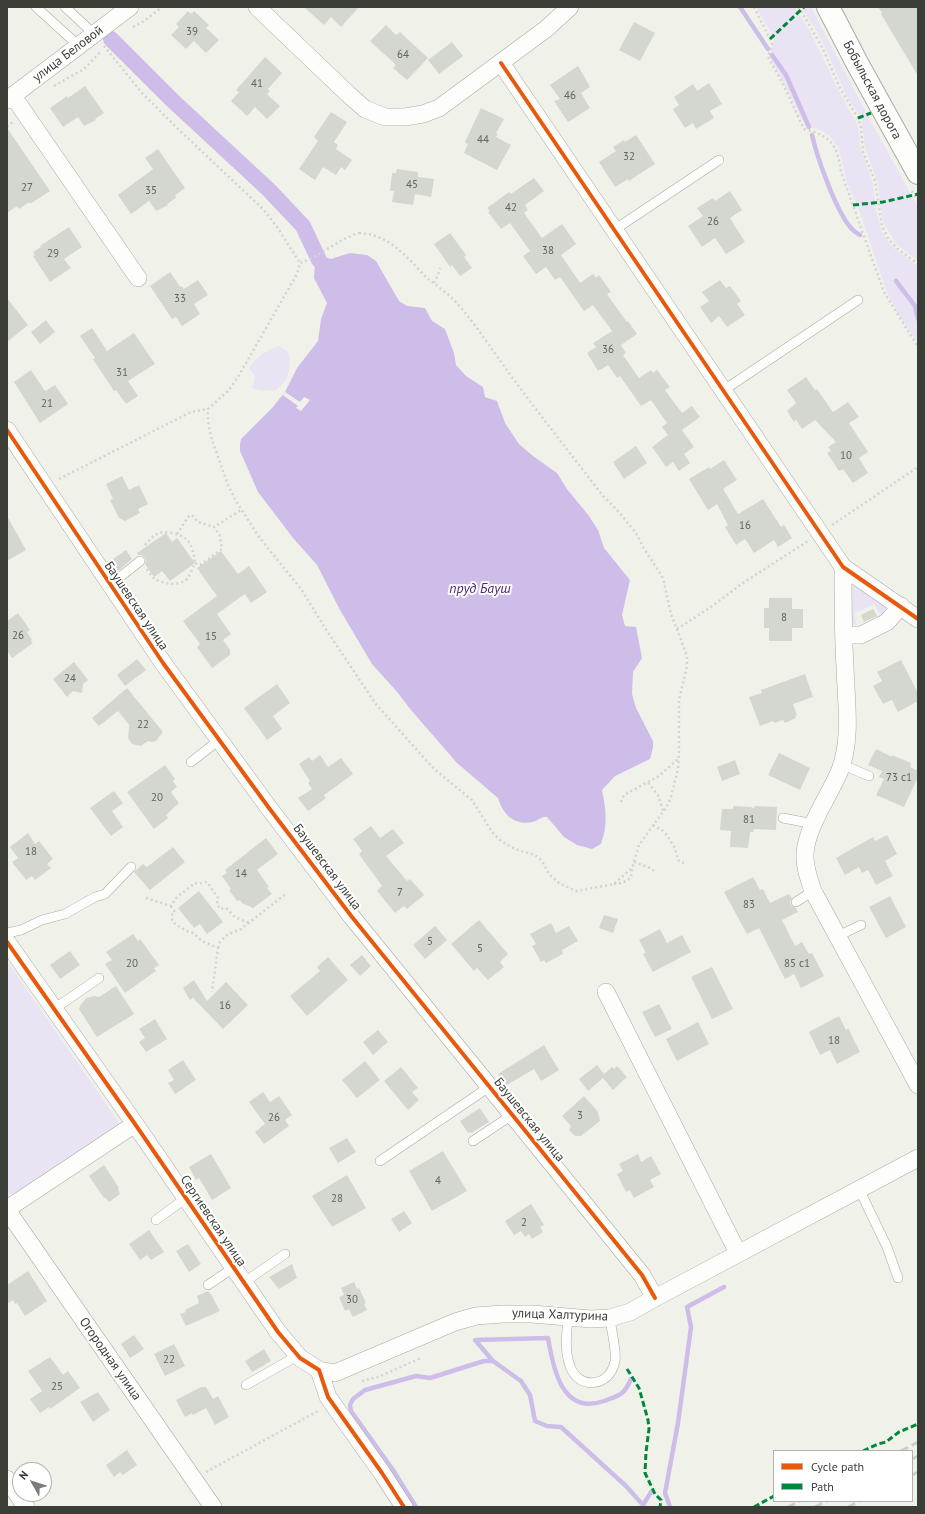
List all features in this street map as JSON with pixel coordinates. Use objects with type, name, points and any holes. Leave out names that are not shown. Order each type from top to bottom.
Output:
[{"type":"street","name":"улица Беловой","points":[[10,98],[79,46],[101,41],[130,7]]},
{"type":"street","points":[[257,7],[348,94],[365,108],[385,117],[405,117],[423,114],[439,108],[546,30],[570,7]]},
{"type":"street","name":"Бобыльская дорога","points":[[828,7],[918,173]]},
{"type":"street","points":[[500,63],[724,390],[819,534],[843,567],[918,619]]},
{"type":"street","points":[[10,98],[24,112],[138,278]]},
{"type":"street","name":"Баушевская улица","points":[[7,430],[163,663],[219,740],[352,917],[642,1275],[655,1298]]},
{"type":"street","points":[[843,567],[847,730],[841,764],[808,837],[805,854],[806,872],[813,891],[918,1085]]},
{"type":"street","points":[[844,635],[861,635],[887,622],[901,606]]},
{"type":"street","name":"Сергиевская улица","points":[[7,942],[135,1124],[278,1332],[297,1356],[319,1370]]},
{"type":"street","points":[[606,992],[738,1254]]},
{"type":"street","points":[[7,1210],[135,1124]]},
{"type":"street","name":"улица Халтурина","points":[[319,1370],[335,1373],[455,1322],[476,1316],[532,1314],[591,1319],[610,1318],[630,1312],[918,1158]]},
{"type":"street","name":"Огородная улица","points":[[7,1210],[213,1507]]},
{"type":"street","points":[[319,1370],[328,1397],[382,1473],[404,1507]]},
{"type":"street","points":[[7,1479],[26,1507]]},
{"type":"lane","points":[[36,7],[79,46]]},
{"type":"lane","points":[[65,7],[101,41]]},
{"type":"lane","points":[[614,230],[719,160]]},
{"type":"lane","points":[[724,390],[858,300]]},
{"type":"lane","points":[[110,585],[140,561]]},
{"type":"lane","points":[[191,762],[219,740]]},
{"type":"lane","points":[[841,764],[869,776]]},
{"type":"lane","points":[[783,818],[814,824]]},
{"type":"lane","points":[[7,933],[21,930],[42,920],[65,914],[95,897],[105,894],[131,867]]},
{"type":"lane","points":[[796,902],[813,891]]},
{"type":"lane","points":[[838,936],[861,925]]},
{"type":"lane","points":[[54,1009],[99,978]]},
{"type":"lane","points":[[380,1161],[489,1086]]},
{"type":"lane","points":[[473,1141],[512,1115]]},
{"type":"lane","points":[[859,1189],[887,1247],[898,1278]]},
{"type":"lane","points":[[156,1220],[186,1198]]},
{"type":"lane","points":[[243,1283],[285,1254]]},
{"type":"lane","points":[[208,1285],[233,1268]]},
{"type":"lane","points":[[568,1316],[566,1351],[570,1367],[577,1377],[590,1383],[600,1382],[610,1375],[615,1360],[610,1318]]},
{"type":"lane","points":[[246,1385],[297,1356]]},
{"type":"path","points":[[129,28],[144,21],[162,7]]},
{"type":"path","points":[[754,7],[772,44],[768,58],[770,63],[783,84],[804,129],[818,132],[826,137],[835,147],[839,157],[841,172],[884,292],[918,347]]},
{"type":"path","points":[[798,7],[810,26],[840,88],[858,118],[861,128],[863,152],[875,181],[882,226],[889,240],[918,264]]},
{"type":"path","points":[[45,486],[191,412],[208,409],[224,395],[238,377],[297,274],[300,263],[278,227],[264,210],[142,93],[101,41],[84,69],[50,89]]},
{"type":"path","points":[[7,127],[15,122],[24,112]]},
{"type":"path","points":[[208,409],[208,421],[211,437],[228,485],[241,510],[259,537],[302,589],[325,628],[375,703],[434,768],[472,800],[492,832],[500,841],[515,849],[535,856],[542,862],[549,874],[559,883],[576,891],[622,883],[631,878],[632,868],[639,845],[664,812],[673,790],[678,769],[679,700],[687,660],[671,614],[664,578],[643,547],[636,533],[598,490],[514,380],[465,312],[452,298],[424,275],[407,256],[391,243],[370,234],[359,233],[348,236],[311,259],[300,263]]},
{"type":"path","points":[[434,283],[440,268]]},
{"type":"path","points":[[677,629],[918,467]]},
{"type":"path","points":[[214,527],[241,510]]},
{"type":"path","points":[[177,534],[188,517],[192,515],[198,522],[214,527],[220,536],[222,549],[200,565],[195,564]]},
{"type":"path","points":[[165,531],[177,534],[184,537],[190,545],[195,564],[185,581],[170,584],[156,580],[140,561],[144,557],[145,545],[156,535],[165,531]]},
{"type":"path","points":[[621,802],[624,795],[648,783],[663,773],[679,758]]},
{"type":"path","points":[[648,783],[658,795],[664,812]]},
{"type":"path","points":[[653,825],[664,831],[675,848],[678,860],[684,863]]},
{"type":"path","points":[[634,862],[648,867],[656,872]]},
{"type":"path","points":[[614,884],[632,868]]},
{"type":"path","points":[[171,906],[176,898],[196,883],[207,882],[218,898],[217,904],[220,909],[226,908],[235,917],[249,923]]},
{"type":"path","points":[[212,992],[220,942],[227,935],[241,929],[287,893]]},
{"type":"path","points":[[146,898],[171,906],[175,912],[172,915],[172,920],[176,925],[187,932],[193,932],[202,941],[218,948]]},
{"type":"path","points":[[358,1382],[378,1377],[421,1358]]},
{"type":"path","points":[[194,1479],[320,1410]]},
{"type":"shaded area","points":[[756,7],[795,7],[810,31],[856,122],[859,130],[860,147],[873,183],[876,211],[882,232],[895,249],[918,266],[918,343],[897,312],[886,290],[858,207],[847,183],[839,149],[831,138],[824,132],[806,127],[770,57],[774,41]]},
{"type":"shaded area","points":[[800,7],[811,7],[918,207],[918,261],[896,244],[884,224],[878,184],[865,148],[861,118],[846,95],[815,28]]},
{"type":"shaded area","points":[[279,346],[288,352],[290,363],[287,378],[276,390],[261,391],[252,388],[255,376],[249,368],[254,361],[270,349]]},
{"type":"shaded area","points":[[853,586],[886,607],[882,618],[874,604],[855,613],[856,625],[852,624],[851,588]]},
{"type":"shaded area","points":[[7,961],[120,1124],[27,1188],[13,1194],[7,1194]]},
{"type":"water","name":"пруд Бауш","points":[[350,253],[367,255],[376,261],[399,301],[407,306],[425,308],[432,321],[445,329],[454,353],[456,365],[466,376],[483,387],[485,397],[497,401],[505,423],[519,444],[557,473],[567,489],[589,516],[598,530],[604,548],[630,580],[622,615],[625,626],[636,627],[642,658],[633,672],[632,694],[636,708],[653,741],[653,747],[650,759],[615,776],[602,790],[605,810],[605,830],[601,844],[592,849],[577,845],[564,837],[547,817],[527,823],[515,821],[503,809],[498,798],[457,763],[372,664],[340,610],[317,565],[293,538],[258,492],[240,451],[241,439],[272,408],[285,392],[297,368],[318,341],[321,319],[327,303],[314,278],[315,262],[324,257],[331,259]]},
{"type":"pier","points":[[285,392],[300,402],[304,397],[310,400],[301,411],[296,408],[298,406],[283,395]]},
{"type":"building","points":[[304,7],[359,7],[341,27],[331,17],[324,25]]},
{"type":"building","points":[[878,7],[918,7],[918,76],[881,14],[882,13]]},
{"type":"building","points":[[188,11],[191,14],[194,11],[209,25],[206,28],[219,40],[206,53],[194,41],[186,49],[171,35],[179,27],[176,24]]},
{"type":"building","points":[[634,22],[655,33],[640,61],[619,50]]},
{"type":"building","points":[[386,25],[396,35],[400,32],[428,58],[407,80],[393,68],[396,65],[370,41]]},
{"type":"building","points":[[452,42],[463,56],[439,74],[428,60]]},
{"type":"building","points":[[265,57],[282,73],[268,89],[270,91],[267,94],[280,106],[267,119],[255,107],[247,116],[231,101],[239,92],[236,90]]},
{"type":"building","points":[[578,66],[590,87],[581,93],[590,108],[568,122],[554,101],[560,99],[550,85]]},
{"type":"building","points":[[709,83],[722,104],[710,111],[714,118],[696,129],[693,123],[685,128],[673,109],[679,105],[674,97],[693,84],[697,91]]},
{"type":"building","points":[[85,86],[104,113],[95,119],[96,120],[84,126],[78,117],[63,127],[50,108]]},
{"type":"building","points":[[481,108],[504,119],[496,133],[498,134],[496,137],[511,145],[497,170],[464,153],[468,144],[465,142]]},
{"type":"building","points":[[331,112],[347,122],[334,142],[338,145],[336,149],[352,160],[345,170],[341,167],[336,175],[323,167],[315,180],[299,169],[318,141],[314,137]]},
{"type":"building","points":[[7,128],[50,191],[30,204],[29,202],[19,209],[17,206],[7,213]]},
{"type":"building","points":[[636,135],[655,164],[629,181],[628,179],[615,187],[599,162],[616,151],[613,147]]},
{"type":"building","points":[[158,149],[185,188],[175,195],[176,198],[167,204],[168,205],[156,211],[149,201],[131,214],[118,195],[153,169],[145,158]]},
{"type":"building","points":[[397,169],[418,172],[418,177],[434,179],[431,197],[415,194],[413,205],[392,202],[394,191],[390,191],[392,173],[396,173]]},
{"type":"building","points":[[534,178],[544,191],[525,205],[528,210],[524,213],[542,238],[562,224],[576,244],[561,255],[580,283],[593,274],[596,278],[599,275],[611,292],[607,294],[637,334],[621,345],[626,353],[623,355],[639,378],[651,370],[653,373],[657,370],[670,387],[665,390],[682,413],[692,406],[700,417],[682,430],[694,447],[684,454],[690,463],[679,471],[673,462],[666,467],[652,447],[668,435],[662,427],[667,423],[651,400],[641,406],[620,376],[617,378],[608,365],[598,371],[587,353],[596,347],[593,343],[612,331],[593,305],[584,311],[560,277],[555,280],[546,267],[536,274],[523,256],[530,251],[510,223],[501,229],[488,212],[490,211],[487,208],[509,192],[511,194]]},
{"type":"building","points":[[730,191],[742,210],[730,218],[745,242],[726,254],[715,238],[702,247],[688,226],[703,216],[697,208],[713,198],[715,201]]},
{"type":"building","points":[[69,227],[82,247],[64,259],[71,268],[50,282],[33,256],[35,255],[33,252]]},
{"type":"building","points":[[450,233],[466,255],[464,257],[472,268],[460,276],[452,265],[450,267],[434,244]]},
{"type":"building","points":[[170,272],[180,287],[181,286],[184,289],[198,280],[208,295],[194,304],[200,314],[182,326],[176,317],[172,319],[150,286]]},
{"type":"building","points":[[720,280],[726,288],[730,286],[741,301],[737,304],[745,315],[727,327],[719,316],[711,323],[700,307],[709,301],[702,292]]},
{"type":"building","points":[[7,298],[28,325],[7,342]]},
{"type":"building","points":[[46,320],[55,332],[40,344],[31,332]]},
{"type":"building","points":[[92,328],[107,351],[134,333],[155,364],[128,381],[138,396],[126,404],[116,390],[114,391],[80,336]]},
{"type":"building","points":[[31,370],[45,391],[55,385],[68,404],[40,423],[14,382]]},
{"type":"building","points":[[806,377],[815,390],[817,389],[833,412],[848,402],[859,417],[849,423],[868,452],[859,458],[868,473],[853,483],[843,469],[839,471],[827,453],[831,451],[828,447],[836,442],[815,420],[802,429],[796,420],[794,422],[787,411],[796,403],[787,390]]},
{"type":"building","points":[[636,446],[647,463],[624,479],[613,462]]},
{"type":"building","points":[[724,460],[737,480],[723,489],[738,514],[763,499],[781,527],[784,525],[792,538],[778,547],[774,540],[754,553],[745,539],[736,545],[725,527],[728,525],[717,504],[708,510],[689,479],[709,467],[710,469]]},
{"type":"building","points":[[122,476],[129,490],[139,485],[148,504],[138,509],[140,513],[125,521],[119,518],[110,500],[113,499],[106,484]]},
{"type":"building","points":[[7,516],[26,550],[7,561]]},
{"type":"building","points":[[166,533],[172,542],[177,538],[195,563],[170,581],[162,571],[154,577],[145,564],[145,558],[137,553]]},
{"type":"building","points":[[126,550],[132,559],[118,571],[110,561]]},
{"type":"building","points":[[221,551],[238,574],[249,566],[267,592],[251,603],[245,594],[217,614],[231,634],[223,640],[230,650],[230,655],[212,668],[197,647],[200,644],[183,621],[217,596],[197,568]]},
{"type":"building","points":[[769,598],[792,598],[792,609],[803,609],[803,628],[792,628],[792,641],[769,641],[769,628],[764,628],[764,608],[769,608]]},
{"type":"building","points":[[873,609],[877,616],[864,622],[861,615]]},
{"type":"building","points":[[18,613],[30,630],[27,632],[33,643],[12,658],[7,650],[7,621]]},
{"type":"building","points":[[137,659],[146,670],[125,686],[117,675]]},
{"type":"building","points":[[901,660],[918,693],[918,701],[898,712],[892,700],[883,704],[873,686],[882,681],[877,672]]},
{"type":"building","points":[[74,662],[88,680],[83,684],[82,693],[73,691],[67,697],[53,679]]},
{"type":"building","points":[[805,674],[813,697],[793,704],[797,715],[795,716],[796,718],[785,723],[783,720],[774,723],[773,721],[760,726],[749,697],[762,693],[761,690]]},
{"type":"building","points":[[277,684],[290,703],[273,716],[282,729],[267,740],[244,708]]},
{"type":"building","points":[[127,688],[163,732],[156,741],[148,741],[141,746],[132,744],[128,738],[129,725],[118,711],[99,726],[92,718]]},
{"type":"building","points":[[876,749],[892,757],[892,755],[911,763],[910,767],[918,771],[918,777],[904,807],[876,795],[884,779],[879,777],[882,771],[868,765]]},
{"type":"building","points":[[779,753],[810,768],[800,790],[768,775]]},
{"type":"building","points":[[320,755],[328,767],[341,758],[353,774],[324,795],[326,798],[308,811],[298,798],[312,789],[308,783],[310,781],[299,764],[309,757],[312,761]]},
{"type":"building","points":[[735,760],[740,774],[722,781],[717,767]]},
{"type":"building","points":[[165,765],[175,779],[173,781],[177,787],[171,792],[179,803],[166,815],[168,818],[154,829],[127,792]]},
{"type":"building","points":[[114,791],[123,803],[112,811],[123,827],[111,836],[90,808]]},
{"type":"building","points":[[733,806],[752,807],[753,809],[755,806],[777,807],[776,830],[754,829],[753,832],[750,832],[748,848],[730,847],[731,831],[720,830],[722,809],[733,809]]},
{"type":"building","points":[[371,826],[380,838],[393,829],[404,843],[386,856],[407,881],[410,879],[424,895],[407,909],[404,906],[395,913],[377,891],[382,886],[359,854],[362,851],[353,839]]},
{"type":"building","points":[[28,833],[35,844],[39,841],[53,859],[47,864],[51,868],[35,880],[32,876],[26,880],[12,862],[18,858],[10,847]]},
{"type":"building","points":[[887,835],[897,854],[885,861],[893,876],[876,885],[868,870],[862,873],[859,867],[845,875],[836,858],[873,837],[875,841]]},
{"type":"building","points":[[266,838],[278,854],[257,870],[272,894],[253,908],[242,903],[240,900],[237,901],[229,890],[231,889],[222,876],[227,873],[225,870]]},
{"type":"building","points":[[173,847],[185,862],[150,890],[134,872],[143,864],[147,867]]},
{"type":"building","points":[[753,877],[760,890],[763,889],[770,903],[789,894],[792,898],[790,902],[791,905],[796,908],[798,912],[782,920],[795,946],[802,942],[809,954],[812,953],[824,976],[801,988],[794,974],[785,979],[759,928],[747,934],[724,892]]},
{"type":"building","points":[[199,891],[223,922],[207,934],[200,924],[194,928],[178,908]]},
{"type":"building","points":[[890,896],[906,927],[886,938],[869,907]]},
{"type":"building","points":[[604,915],[618,919],[613,933],[599,928]]},
{"type":"building","points":[[479,920],[508,954],[500,962],[504,967],[488,980],[477,968],[474,971],[451,944]]},
{"type":"building","points":[[551,923],[556,933],[569,926],[578,941],[562,950],[563,954],[546,963],[544,960],[541,962],[532,946],[536,944],[530,934]]},
{"type":"building","points":[[435,926],[447,940],[425,959],[413,945]]},
{"type":"building","points":[[660,929],[667,943],[682,935],[691,952],[653,972],[643,954],[646,953],[639,940]]},
{"type":"building","points":[[133,934],[138,941],[140,939],[159,965],[154,968],[156,971],[125,993],[105,964],[112,960],[106,952]]},
{"type":"building","points":[[70,951],[80,965],[60,979],[50,965]]},
{"type":"building","points":[[362,955],[371,966],[360,976],[350,965]]},
{"type":"building","points":[[328,957],[348,980],[307,1016],[290,996],[320,971],[317,967]]},
{"type":"building","points":[[712,967],[733,1009],[712,1019],[691,977]]},
{"type":"building","points":[[194,980],[207,1001],[226,982],[248,1005],[223,1029],[193,998],[190,1000],[183,988]]},
{"type":"building","points":[[116,986],[134,1014],[97,1037],[79,1009],[80,1006],[86,998],[94,996],[99,997]]},
{"type":"building","points":[[659,1004],[672,1029],[655,1037],[642,1012]]},
{"type":"building","points":[[839,1016],[846,1030],[848,1028],[860,1052],[837,1064],[830,1050],[820,1055],[809,1032]]},
{"type":"building","points":[[155,1019],[167,1039],[146,1052],[139,1042],[145,1038],[139,1029]]},
{"type":"building","points":[[698,1022],[709,1044],[677,1061],[666,1039]]},
{"type":"building","points":[[378,1030],[388,1042],[373,1055],[363,1042]]},
{"type":"building","points":[[544,1045],[559,1070],[541,1081],[534,1069],[505,1086],[498,1074]]},
{"type":"building","points":[[183,1060],[196,1080],[175,1094],[168,1083],[174,1080],[168,1070]]},
{"type":"building","points":[[365,1061],[380,1080],[357,1098],[342,1080]]},
{"type":"building","points":[[597,1065],[604,1074],[612,1067],[614,1069],[617,1066],[627,1077],[613,1090],[603,1078],[588,1091],[579,1079]]},
{"type":"building","points":[[401,1067],[418,1088],[412,1092],[419,1100],[408,1110],[384,1081]]},
{"type":"building","points":[[263,1092],[270,1102],[279,1096],[292,1115],[285,1120],[289,1126],[264,1144],[255,1132],[265,1124],[249,1102]]},
{"type":"building","points":[[584,1096],[598,1112],[600,1121],[581,1136],[575,1136],[569,1130],[571,1126],[562,1116]]},
{"type":"building","points":[[480,1108],[489,1122],[471,1133],[468,1133],[460,1121]]},
{"type":"building","points":[[347,1138],[356,1152],[338,1163],[329,1148]]},
{"type":"building","points":[[443,1151],[467,1191],[432,1211],[409,1171]]},
{"type":"building","points":[[211,1154],[231,1188],[212,1200],[199,1178],[196,1180],[189,1167]]},
{"type":"building","points":[[638,1154],[641,1162],[651,1156],[661,1174],[650,1180],[654,1187],[634,1198],[630,1190],[626,1192],[617,1174],[623,1171],[619,1164]]},
{"type":"building","points":[[104,1165],[119,1188],[120,1194],[109,1202],[106,1198],[104,1198],[89,1176]]},
{"type":"building","points":[[347,1175],[366,1208],[332,1227],[312,1196]]},
{"type":"building","points":[[531,1204],[544,1225],[540,1227],[543,1232],[532,1239],[529,1234],[525,1237],[521,1231],[514,1235],[505,1221]]},
{"type":"building","points":[[404,1211],[412,1223],[399,1232],[391,1219]]},
{"type":"building","points":[[149,1230],[164,1252],[151,1260],[147,1255],[140,1260],[129,1244]]},
{"type":"building","points":[[188,1244],[201,1264],[189,1272],[176,1251]]},
{"type":"building","points":[[292,1264],[297,1278],[279,1289],[269,1277]]},
{"type":"building","points":[[28,1271],[47,1301],[25,1316],[17,1303],[15,1304],[13,1300],[7,1304],[7,1285]]},
{"type":"building","points":[[354,1282],[357,1289],[359,1288],[366,1303],[364,1304],[367,1310],[353,1317],[349,1309],[345,1311],[339,1297],[344,1295],[341,1288]]},
{"type":"building","points":[[208,1291],[220,1311],[186,1326],[180,1314],[186,1312],[185,1310],[199,1303],[197,1296]]},
{"type":"building","points":[[134,1335],[144,1349],[130,1358],[121,1344]]},
{"type":"building","points":[[174,1344],[185,1366],[165,1376],[154,1354]]},
{"type":"building","points":[[264,1349],[271,1361],[252,1372],[245,1361]]},
{"type":"building","points":[[50,1357],[63,1375],[68,1371],[80,1388],[50,1409],[49,1407],[40,1413],[30,1399],[42,1391],[28,1371]]},
{"type":"building","points":[[201,1387],[206,1387],[213,1399],[218,1396],[229,1417],[215,1425],[206,1408],[193,1415],[192,1413],[185,1417],[176,1400]]},
{"type":"building","points":[[98,1392],[110,1410],[93,1422],[80,1402]]},
{"type":"building","points":[[127,1450],[137,1465],[123,1475],[120,1472],[114,1477],[106,1465]]},
{"type":"waterway","points":[[740,7],[768,49]]},
{"type":"waterway","points":[[111,39],[172,100],[269,190],[303,226],[319,260]]},
{"type":"waterway","points":[[772,55],[786,75],[809,127]]},
{"type":"waterway","points":[[812,135],[818,157],[834,199],[847,223],[856,233],[860,235]]},
{"type":"waterway","points":[[896,281],[915,306],[918,319]]},
{"type":"waterway","points":[[670,1507],[665,1493],[678,1423],[691,1327],[687,1307],[724,1287]]},
{"type":"waterway","points":[[493,1361],[475,1340],[548,1338],[553,1363],[562,1386],[569,1396],[578,1402],[590,1404],[604,1401],[621,1394],[631,1379]]},
{"type":"waterway","points":[[416,1507],[393,1470],[351,1411],[350,1405],[353,1399],[365,1390],[416,1376],[430,1378],[484,1361],[493,1361],[521,1381],[530,1395],[535,1421],[547,1426],[561,1427],[626,1486],[643,1505],[651,1492]]},
{"type":"railway","points":[[903,1450],[918,1442]]},
{"type":"railway","points":[[913,1458],[918,1456]]},
{"type":"railway","points":[[913,1474],[918,1472]]},
{"type":"railway","points":[[788,1507],[798,1502]]},
{"type":"railway","points":[[815,1507],[825,1502]]},
{"type":"railway","points":[[848,1507],[858,1502]]},
{"type":"marked path","points":[[770,39],[804,7]]},
{"type":"marked path","points":[[858,118],[871,113]]},
{"type":"marked path","points":[[853,205],[883,202],[918,194]]},
{"type":"marked path","points":[[627,1369],[639,1388],[648,1420],[649,1429],[645,1473],[655,1494],[661,1500],[660,1507]]},
{"type":"marked path","points":[[865,1450],[886,1442],[899,1432],[918,1424]]},
{"type":"marked path","points":[[754,1507],[773,1497]]},
{"type":"cycle path","points":[[501,63],[843,567],[918,619]]},
{"type":"cycle path","points":[[7,430],[163,663],[269,808],[352,917],[642,1275],[655,1298]]},
{"type":"cycle path","points":[[7,942],[135,1124],[278,1332],[300,1358],[319,1370],[328,1397],[382,1473],[404,1507]]}]
